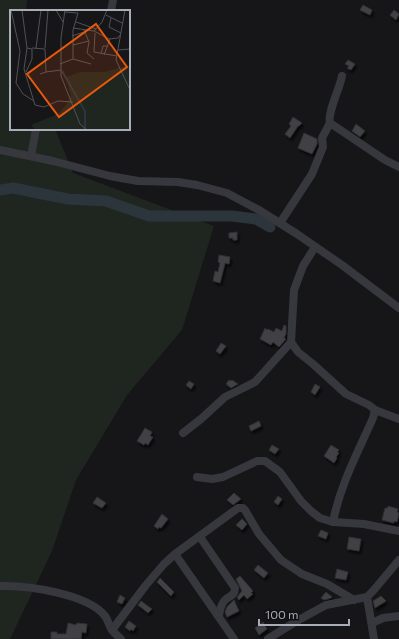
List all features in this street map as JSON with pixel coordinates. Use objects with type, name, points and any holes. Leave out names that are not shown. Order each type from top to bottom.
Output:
[{"type":"street","points":[[111,10],[113,0]]},
{"type":"street","points":[[280,223],[312,174],[323,147],[322,138],[330,123],[329,115],[342,76]]},
{"type":"street","points":[[330,123],[374,153],[399,167]]},
{"type":"street","points":[[31,156],[36,130]]},
{"type":"street","points":[[0,150],[31,156],[124,179],[188,183],[216,189],[239,199],[280,223],[399,308]]},
{"type":"street","points":[[315,247],[304,266],[294,290],[291,342],[298,352],[346,394],[369,405],[375,410],[399,420]]},
{"type":"street","points":[[182,433],[201,419],[225,396],[255,382],[291,342]]},
{"type":"street","points":[[333,522],[345,481],[373,418],[375,410]]},
{"type":"street","points":[[197,477],[217,479],[257,461],[265,461],[280,472],[306,506],[316,516],[333,522],[364,524],[399,531]]},
{"type":"street","points":[[112,630],[146,585],[175,554],[200,537],[233,510],[238,508],[243,508],[247,512],[259,534],[281,560],[302,574],[327,584],[354,600]]},
{"type":"street","points":[[200,537],[235,588],[233,594],[221,606],[219,615]]},
{"type":"street","points":[[175,554],[219,615],[234,639]]},
{"type":"street","points":[[268,639],[322,607],[337,602],[366,597],[373,591],[399,560]]},
{"type":"street","points":[[0,586],[33,587],[68,596],[94,608],[105,616],[112,630],[120,639]]},
{"type":"street","points":[[366,597],[374,639]]},
{"type":"street","points":[[372,623],[383,618],[399,616]]},
{"type":"shaded area","points":[[0,0],[27,0],[26,10],[10,10],[10,130],[55,130],[73,173],[214,226],[182,330],[127,395],[76,480],[52,551],[10,639],[0,639]]},
{"type":"building","points":[[363,5],[372,10],[370,15],[360,10]]},
{"type":"building","points":[[394,10],[399,14],[396,20],[390,15]]},
{"type":"building","points":[[348,60],[355,64],[351,70],[347,68],[349,66],[345,64]]},
{"type":"building","points":[[293,117],[302,123],[298,126],[290,138],[285,134],[291,126],[289,124]]},
{"type":"building","points":[[356,124],[365,131],[360,137],[352,131]]},
{"type":"building","points":[[304,133],[317,139],[317,144],[312,154],[298,148]]},
{"type":"building","points":[[237,232],[237,240],[229,238],[229,233]]},
{"type":"building","points":[[219,255],[230,257],[229,264],[225,263],[220,283],[213,281],[215,271],[218,272],[220,263],[218,262]]},
{"type":"building","points":[[284,325],[286,326],[286,334],[284,338],[286,339],[279,347],[273,342],[271,345],[260,339],[265,328],[274,332],[276,328],[282,331]]},
{"type":"building","points":[[221,343],[226,346],[220,354],[216,351]]},
{"type":"building","points":[[229,380],[232,380],[238,384],[231,388],[226,384]]},
{"type":"building","points":[[189,381],[194,384],[191,389],[186,385]]},
{"type":"building","points":[[315,384],[320,387],[315,395],[311,392]]},
{"type":"building","points":[[259,421],[261,426],[251,431],[249,426]]},
{"type":"building","points":[[145,428],[152,432],[150,436],[153,437],[148,445],[145,443],[144,445],[137,441]]},
{"type":"building","points":[[272,445],[279,449],[275,454],[269,450]]},
{"type":"building","points":[[331,445],[339,450],[334,463],[324,456]]},
{"type":"building","points":[[234,493],[241,499],[233,505],[227,500]]},
{"type":"building","points":[[278,496],[282,499],[278,505],[274,502]]},
{"type":"building","points":[[97,497],[106,503],[102,508],[93,503]]},
{"type":"building","points":[[388,506],[398,509],[397,512],[399,513],[397,522],[394,521],[394,523],[382,520],[385,508],[388,508]]},
{"type":"building","points":[[162,514],[168,519],[161,528],[159,527],[158,529],[154,526]]},
{"type":"building","points":[[242,519],[247,524],[242,530],[236,525]]},
{"type":"building","points":[[321,530],[328,533],[326,539],[318,536]]},
{"type":"building","points":[[349,537],[361,539],[359,551],[347,549]]},
{"type":"building","points":[[258,565],[268,573],[264,578],[254,570]]},
{"type":"building","points":[[337,569],[348,572],[346,580],[335,578]]},
{"type":"building","points":[[240,576],[253,591],[251,593],[253,594],[247,599],[244,595],[239,600],[237,597],[242,591],[236,579]]},
{"type":"building","points":[[160,578],[174,592],[171,596],[157,582]]},
{"type":"building","points":[[326,592],[332,597],[324,600],[321,598]]},
{"type":"building","points":[[120,595],[125,598],[122,604],[117,602]]},
{"type":"building","points":[[381,596],[386,601],[375,608],[373,601]]},
{"type":"building","points":[[234,600],[239,611],[227,617],[225,612],[227,607]]},
{"type":"building","points":[[141,601],[152,609],[148,613],[138,605]]},
{"type":"building","points":[[129,621],[136,626],[133,631],[131,629],[130,631],[125,627]]},
{"type":"building","points":[[263,622],[267,629],[259,635],[255,628]]},
{"type":"building","points":[[68,623],[76,625],[77,623],[87,624],[86,633],[82,632],[81,639],[51,639],[51,632],[66,634]]},
{"type":"waterway","points":[[0,190],[13,188],[68,199],[106,201],[149,216],[232,216],[256,219],[270,227]]}]
